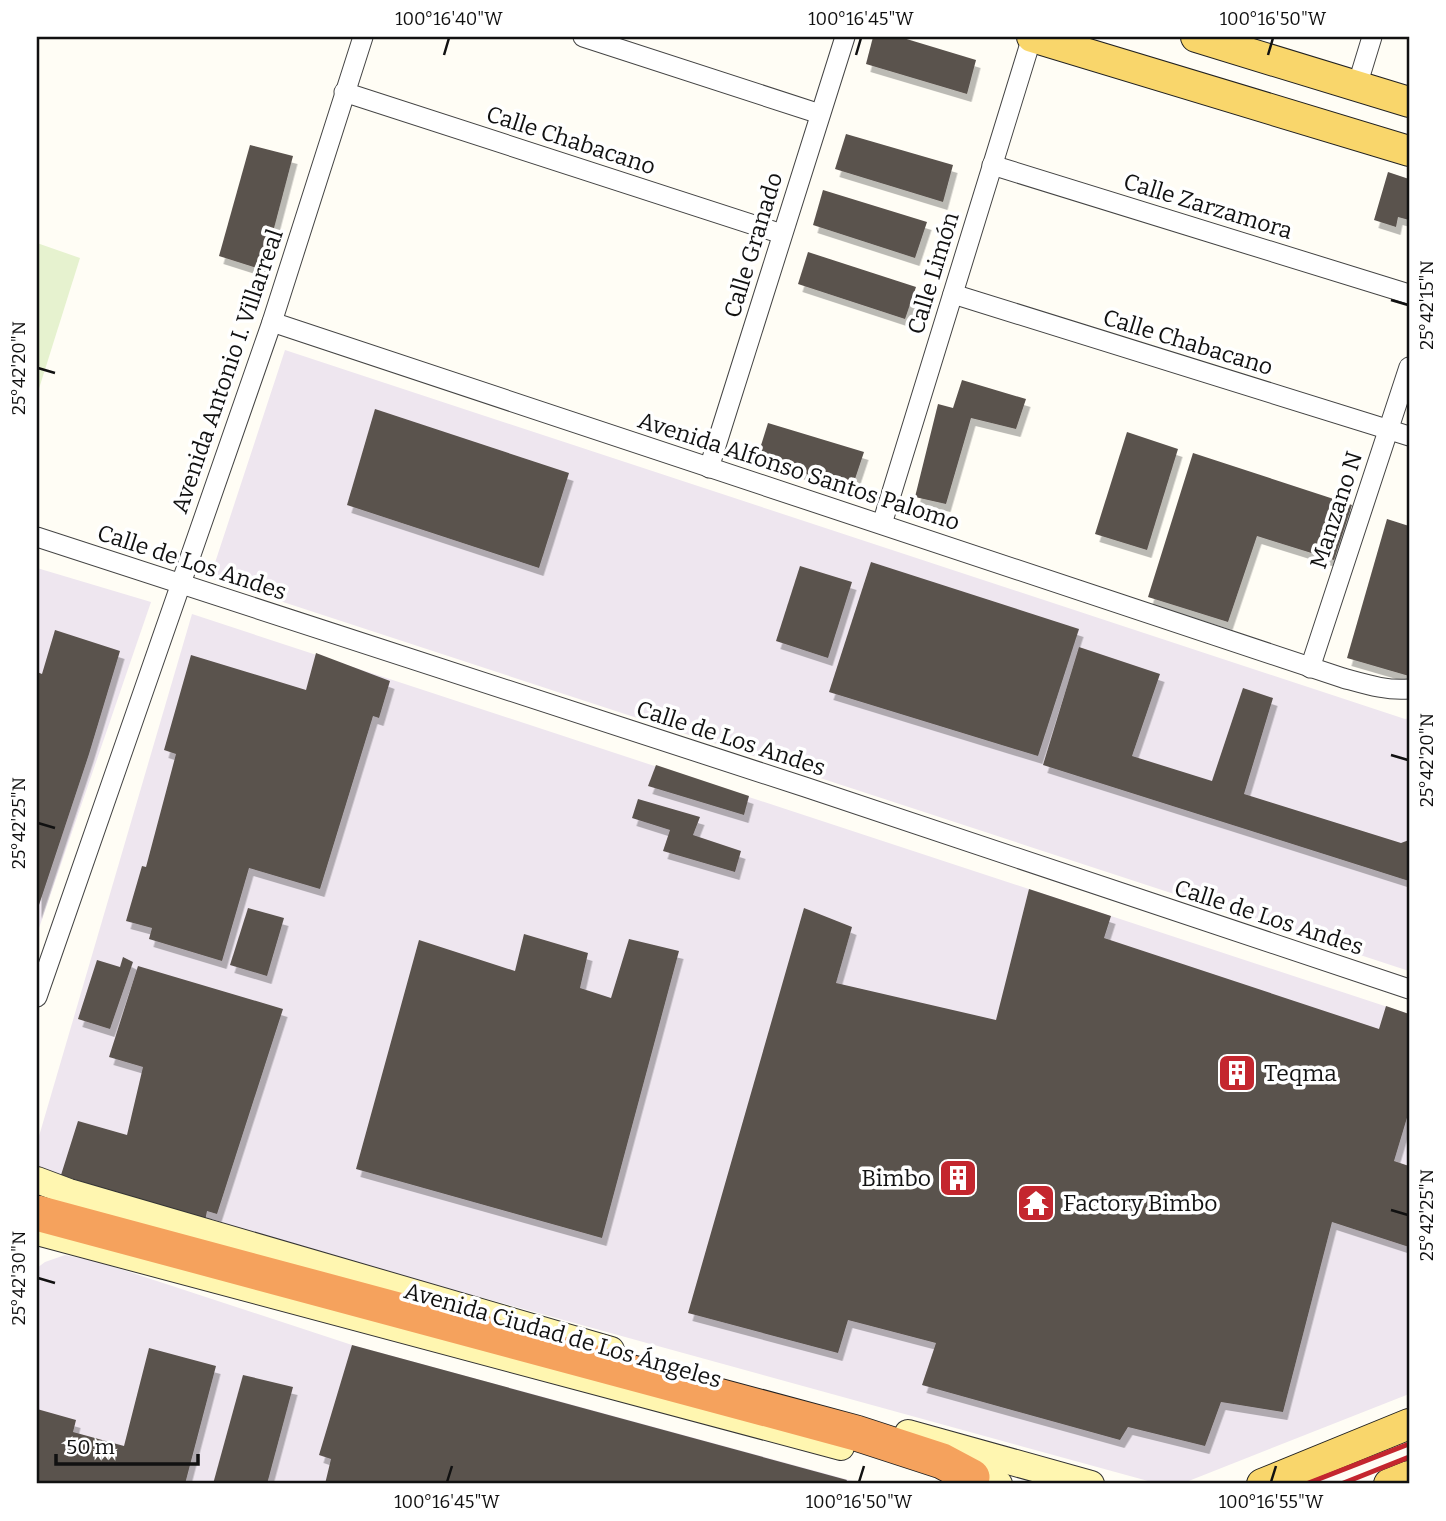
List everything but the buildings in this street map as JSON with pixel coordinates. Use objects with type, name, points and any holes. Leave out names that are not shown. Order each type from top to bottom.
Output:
[{"type":"highway","points":[[40,1233],[571,1355],[913,1450],[985,1481]]},
{"type":"main road","points":[[1032,37],[1409,151]]},
{"type":"main road","points":[[1212,39],[1409,102]]},
{"type":"main road","name":"Avenida Ciudad de Los Ángeles","points":[[37,1180],[69,1192],[645,1360],[1091,1484]]},
{"type":"main road","name":"Avenida Ciudad de Los Ángeles","points":[[40,1233],[686,1407],[985,1481]]},
{"type":"main road","points":[[1262,1484],[1409,1424]]},
{"type":"main road","points":[[1389,1484],[1409,1476]]},
{"type":"street","name":"Avenida Antonio I. Villarreal","points":[[37,997],[272,322],[363,37]]},
{"type":"street","points":[[583,37],[820,114]]},
{"type":"street","name":"Calle Granado","points":[[709,468],[845,37]]},
{"type":"street","name":"Calle Limón","points":[[882,524],[1032,37]]},
{"type":"street","points":[[1357,86],[1372,37]]},
{"type":"street","name":"Calle Chabacano","points":[[344,92],[782,234]]},
{"type":"street","name":"Calle Zarzamora","points":[[992,165],[1409,294]]},
{"type":"street","name":"Calle Chabacano","points":[[953,294],[1409,436]]},
{"type":"street","name":"Avenida Alfonso Santos Palomo","points":[[272,322],[1310,668],[1374,687],[1409,689]]},
{"type":"street","name":"Manzano N","points":[[1310,668],[1409,367]]},
{"type":"street","name":"Calle de Los Andes","points":[[37,537],[1409,989]]},
{"type":"shaded area","points":[[285,350],[1405,719],[1409,718],[1409,971],[210,578]]},
{"type":"shaded area","points":[[37,568],[151,602],[37,934]]},
{"type":"shaded area","points":[[192,614],[1409,1014],[1409,1394],[1181,1484],[1159,1484],[218,1225],[37,1168],[37,1143]]},
{"type":"shaded area","points":[[65,1255],[99,1262],[352,1345],[864,1484],[37,1484],[37,1268]]},
{"type":"green space","points":[[37,243],[80,258],[37,395]]},
{"type":"railway","points":[[1306,1484],[1409,1444]]},
{"type":"railway","points":[[1341,1484],[1409,1457]]},
{"type":"place","name":"Teqma","points":[[1237,1073]]},
{"type":"place","name":"Bimbo","points":[[958,1178]]},
{"type":"place","name":"Factory Bimbo","points":[[1036,1203]]}]
